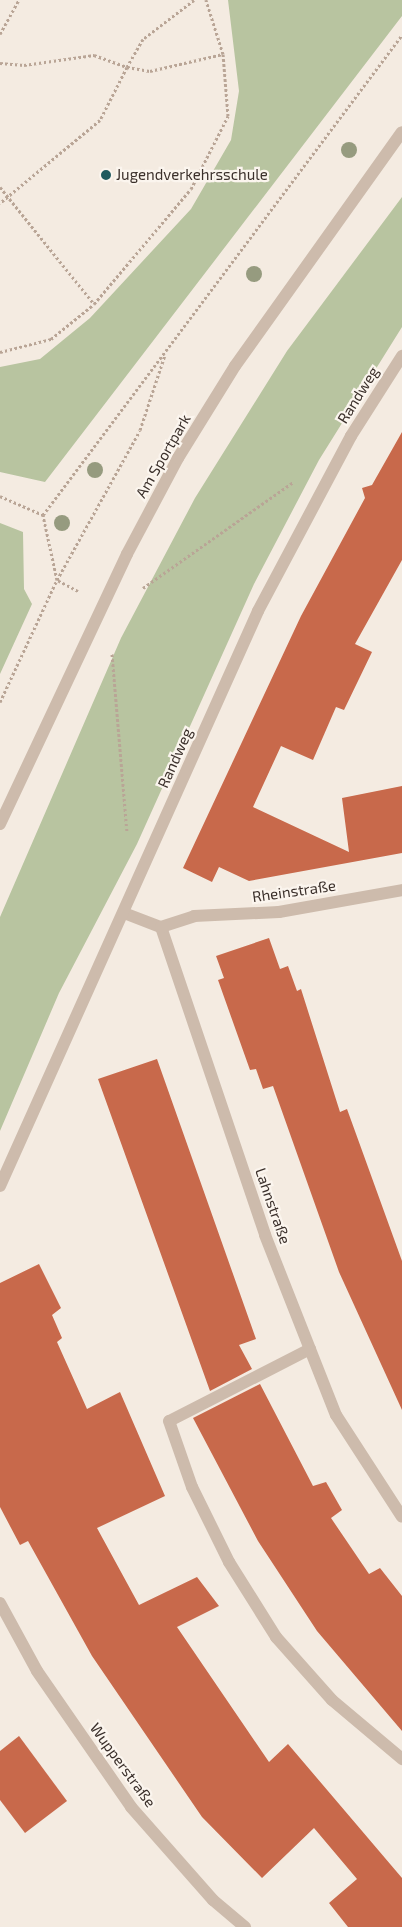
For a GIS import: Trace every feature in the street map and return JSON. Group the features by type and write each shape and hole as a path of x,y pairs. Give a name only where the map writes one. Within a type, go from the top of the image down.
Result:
{"street":[{"name":"Am Sportpark","path":"0,824 127,554 178,458 235,366 402,132"},
{"name":"Randweg","path":"0,1186 258,611 351,436 402,356"},
{"name":"Rheinstraße","path":"162,927 194,916 279,912 402,890"},
{"path":"124,913 162,927"},
{"name":"Lahnstraße","path":"162,927 265,1236 336,1415 402,1517"},
{"path":"310,1349 170,1420 192,1487 229,1562 276,1637 332,1700 402,1759"},
{"name":"Wupperstraße","path":"0,1603 37,1671 131,1807 213,1900 245,1927"}],"path":[{"path":"0,34 19,0"},
{"path":"0,203 100,120 143,39 194,0"},
{"path":"0,352 51,339 94,304 191,189 228,116 224,54 206,0"},
{"path":"57,580 43,515 402,35"},
{"path":"0,63 24,65 94,55 127,67 150,71 224,54"},
{"path":"0,187 9,194 94,304"},
{"path":"0,702 57,580 140,430 166,352"},
{"path":"155,582 296,480"},
{"path":"0,496 43,515"},
{"path":"114,662 128,844"}],"green space":[{"path":"228,0 402,0 402,16 45,482 0,472 0,367 40,359 90,318 191,209 231,140 239,91"},
{"path":"402,197 402,327 319,460 254,584 137,844 59,993 0,1131 0,917 121,638 195,498 287,351"},
{"path":"0,523 23,532 24,589 32,604 0,674"}],"building":[{"path":"402,432 402,560 355,644 372,652 344,710 336,707 313,760 281,746 253,807 349,852 342,798 402,786 402,853 249,881 219,867 212,882 183,868 301,616 365,498 362,488 372,485"},
{"path":"269,938 280,969 288,966 297,991 301,989 340,1112 347,1109 402,1261 402,1410 339,1272 273,1086 263,1089 256,1069 250,1070 218,980 224,978 216,956"},
{"path":"157,1059 256,1339 239,1345 252,1369 210,1391 98,1079"},
{"path":"39,1264 61,1308 52,1315 62,1338 57,1342 87,1409 120,1392 165,1496 97,1528 139,1605 197,1577 219,1606 177,1627 269,1762 288,1744 402,1878 402,1927 348,1927 329,1903 357,1879 314,1828 262,1878 202,1817 92,1656 28,1541 20,1545 0,1507 0,1283"},
{"path":"260,1384 313,1486 326,1482 342,1510 331,1518 369,1574 380,1568 402,1596 402,1731 317,1631 258,1541 193,1418"},
{"path":"19,1736 67,1801 25,1833 0,1800 0,1751"}],"place":[{"name":"Jugendverkehrsschule","path":"106,175"}]}
